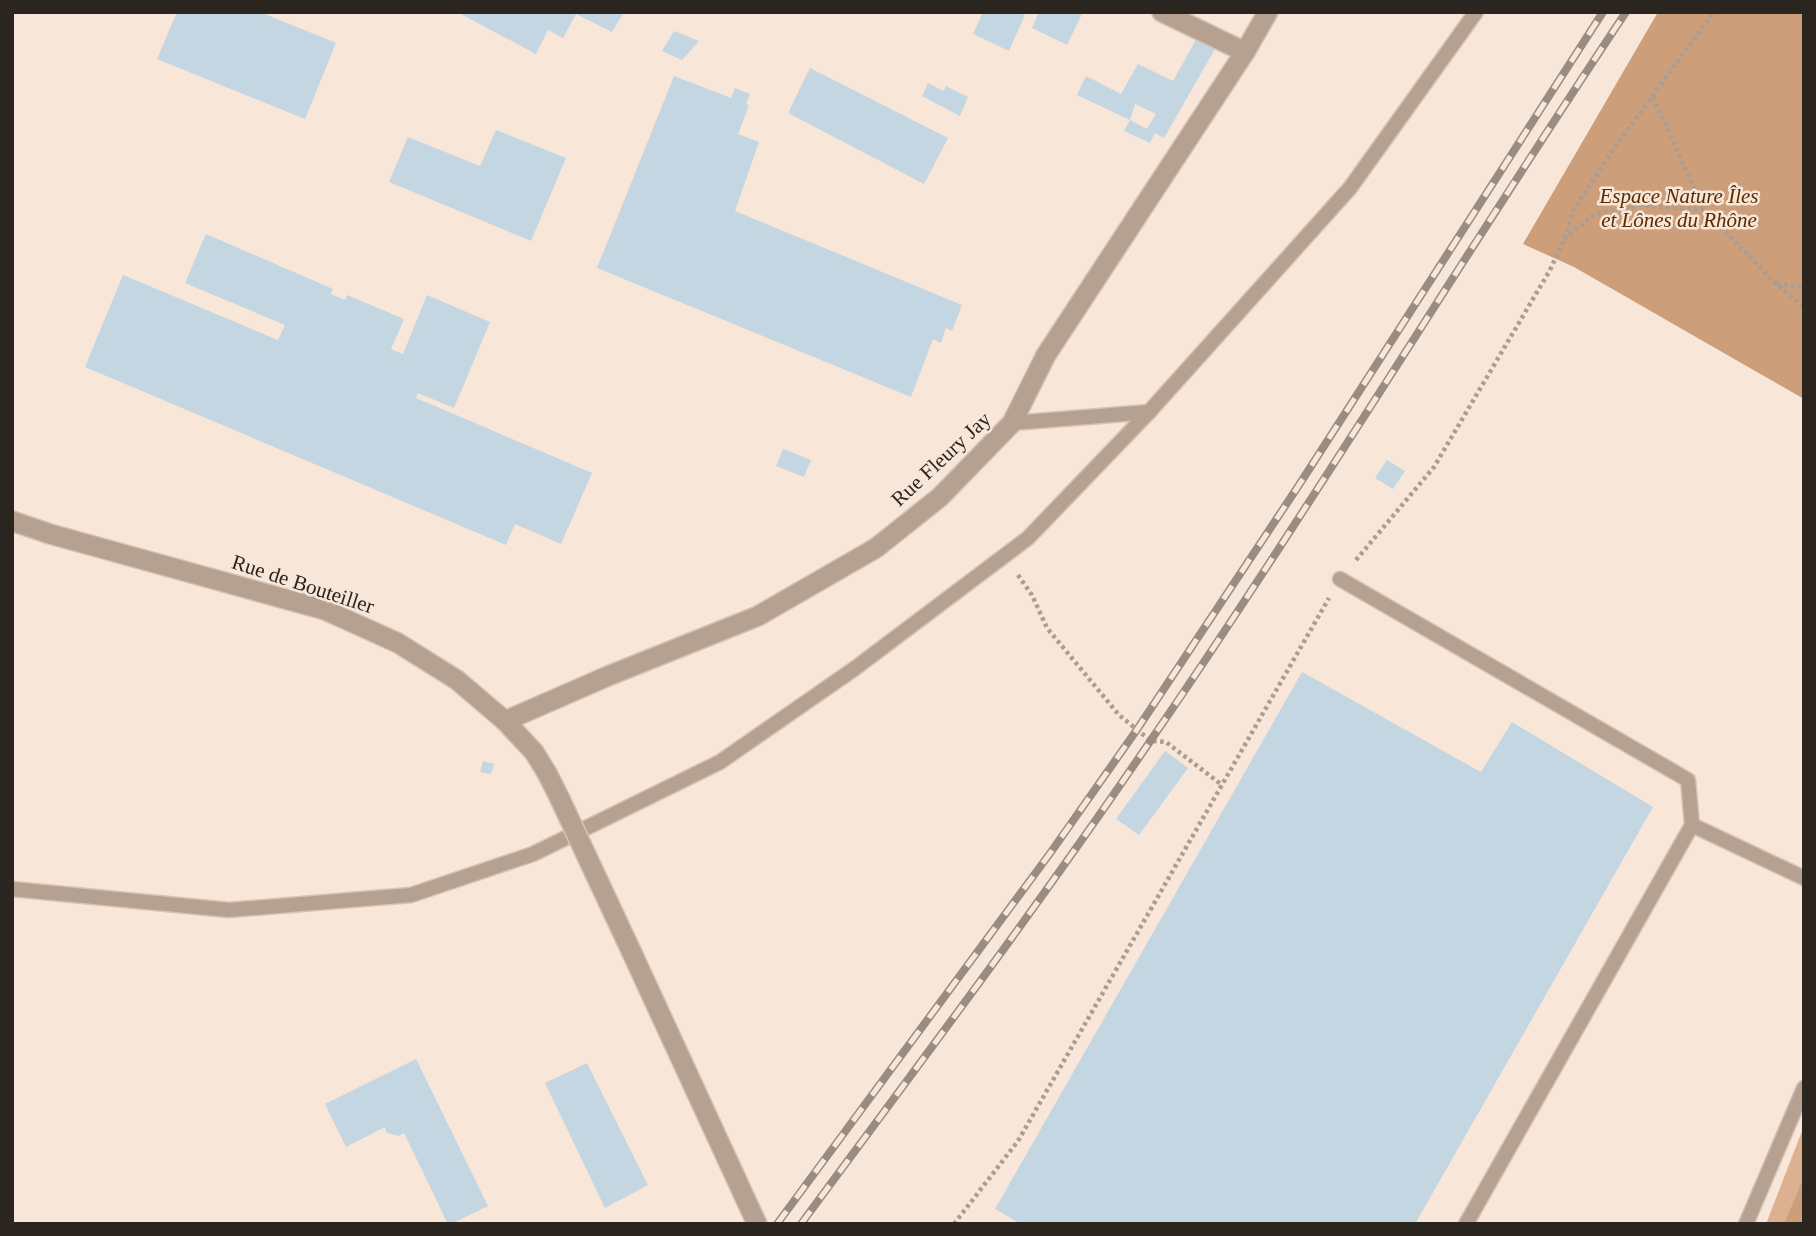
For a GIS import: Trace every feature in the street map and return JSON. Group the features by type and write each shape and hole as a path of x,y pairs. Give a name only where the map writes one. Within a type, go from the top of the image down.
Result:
{"street":[{"path":"1162,12 1245,52"},
{"name":"Rue Fleury Jay","path":"505,721 758,615 876,548 940,497 1012,423 1046,355 1245,52 1268,12"},
{"name":"Rue de Bouteiller","path":"12,521 50,534 325,610 367,627 457,680 505,721 534,752 561,799 756,1223"}],"lane":[{"path":"12,889 229,910 411,895 533,853 720,762 854,669 1028,538 1149,412 1350,188 1476,12"},
{"path":"1012,423 1149,412"},
{"path":"1339,579 1688,780 1692,825 1466,1224"},
{"path":"1692,825 1804,877"},
{"path":"1746,1224 1804,1088"}],"path":[{"path":"954,1224 1018,1141 1339,579 1434,467 1550,271 1573,211 1612,151 1714,12"},
{"path":"1653,96 1704,210 1776,284 1804,307"},
{"path":"1564,240 1595,214 1640,205 1704,210"},
{"path":"1776,284 1804,287"},
{"path":"1004,556 1032,595 1047,628 1119,715 1151,741 1166,742 1222,785"}],"shaded area":[{"path":"1804,1126 1804,1224 1766,1224"}],"green space":[{"name":"Espace Nature Îles et Lônes du Rhône","path":"1658,12 1804,12 1804,399 1574,267 1523,244"},
{"path":"1804,1177 1804,1224 1784,1224"}],"building":[{"path":"177,12 260,12 336,43 305,119 157,59"},
{"path":"457,12 624,12 612,32 576,14 563,38 548,30 536,54"},
{"path":"983,12 1019,12 1025,15 1009,51 973,34"},
{"path":"1039,12 1083,12 1067,45 1032,28"},
{"path":"674,31 699,41 682,60 662,51"},
{"path":"1197,38 1216,47 1164,138 1155,133 1150,143 1124,131 1130,120 1077,95 1086,76 1121,94 1138,64 1173,81","holes":["1135,104 1156,114 1147,129 1130,120"]},
{"path":"810,68 948,138 924,184 788,113"},
{"path":"674,76 731,98 735,88 750,94 746,104 749,105 738,134 759,142 735,211 962,305 952,331 946,328 941,343 933,339 911,397 597,268"},
{"path":"928,83 944,91 946,86 968,97 960,116 922,96"},
{"path":"496,130 566,158 531,241 389,182 408,137 480,166"},
{"path":"206,234 333,289 331,294 345,300 347,295 404,319 391,349 403,354 427,295 490,322 454,408 418,393 416,398 592,473 561,544 515,524 506,545 85,367 123,275 278,340 285,325 185,283"},
{"path":"783,449 811,460 804,477 776,466"},
{"path":"1387,460 1405,471 1393,489 1375,478"},
{"path":"1302,672 1481,772 1512,722 1653,807 1415,1224 1021,1224 995,1209"},
{"path":"1165,751 1188,768 1139,835 1116,819"},
{"path":"483,761 494,764 491,774 480,772"},
{"path":"416,1059 488,1206 451,1224 448,1224 404,1133 399,1136 387,1133 385,1127 346,1147 325,1104"},
{"path":"587,1063 648,1185 605,1208 545,1083"}],"railway":[{"path":"777,1224 1051,852 1136,731 1299,485 1603,12"},
{"path":"801,1224 1109,802 1272,559 1626,12"}]}
